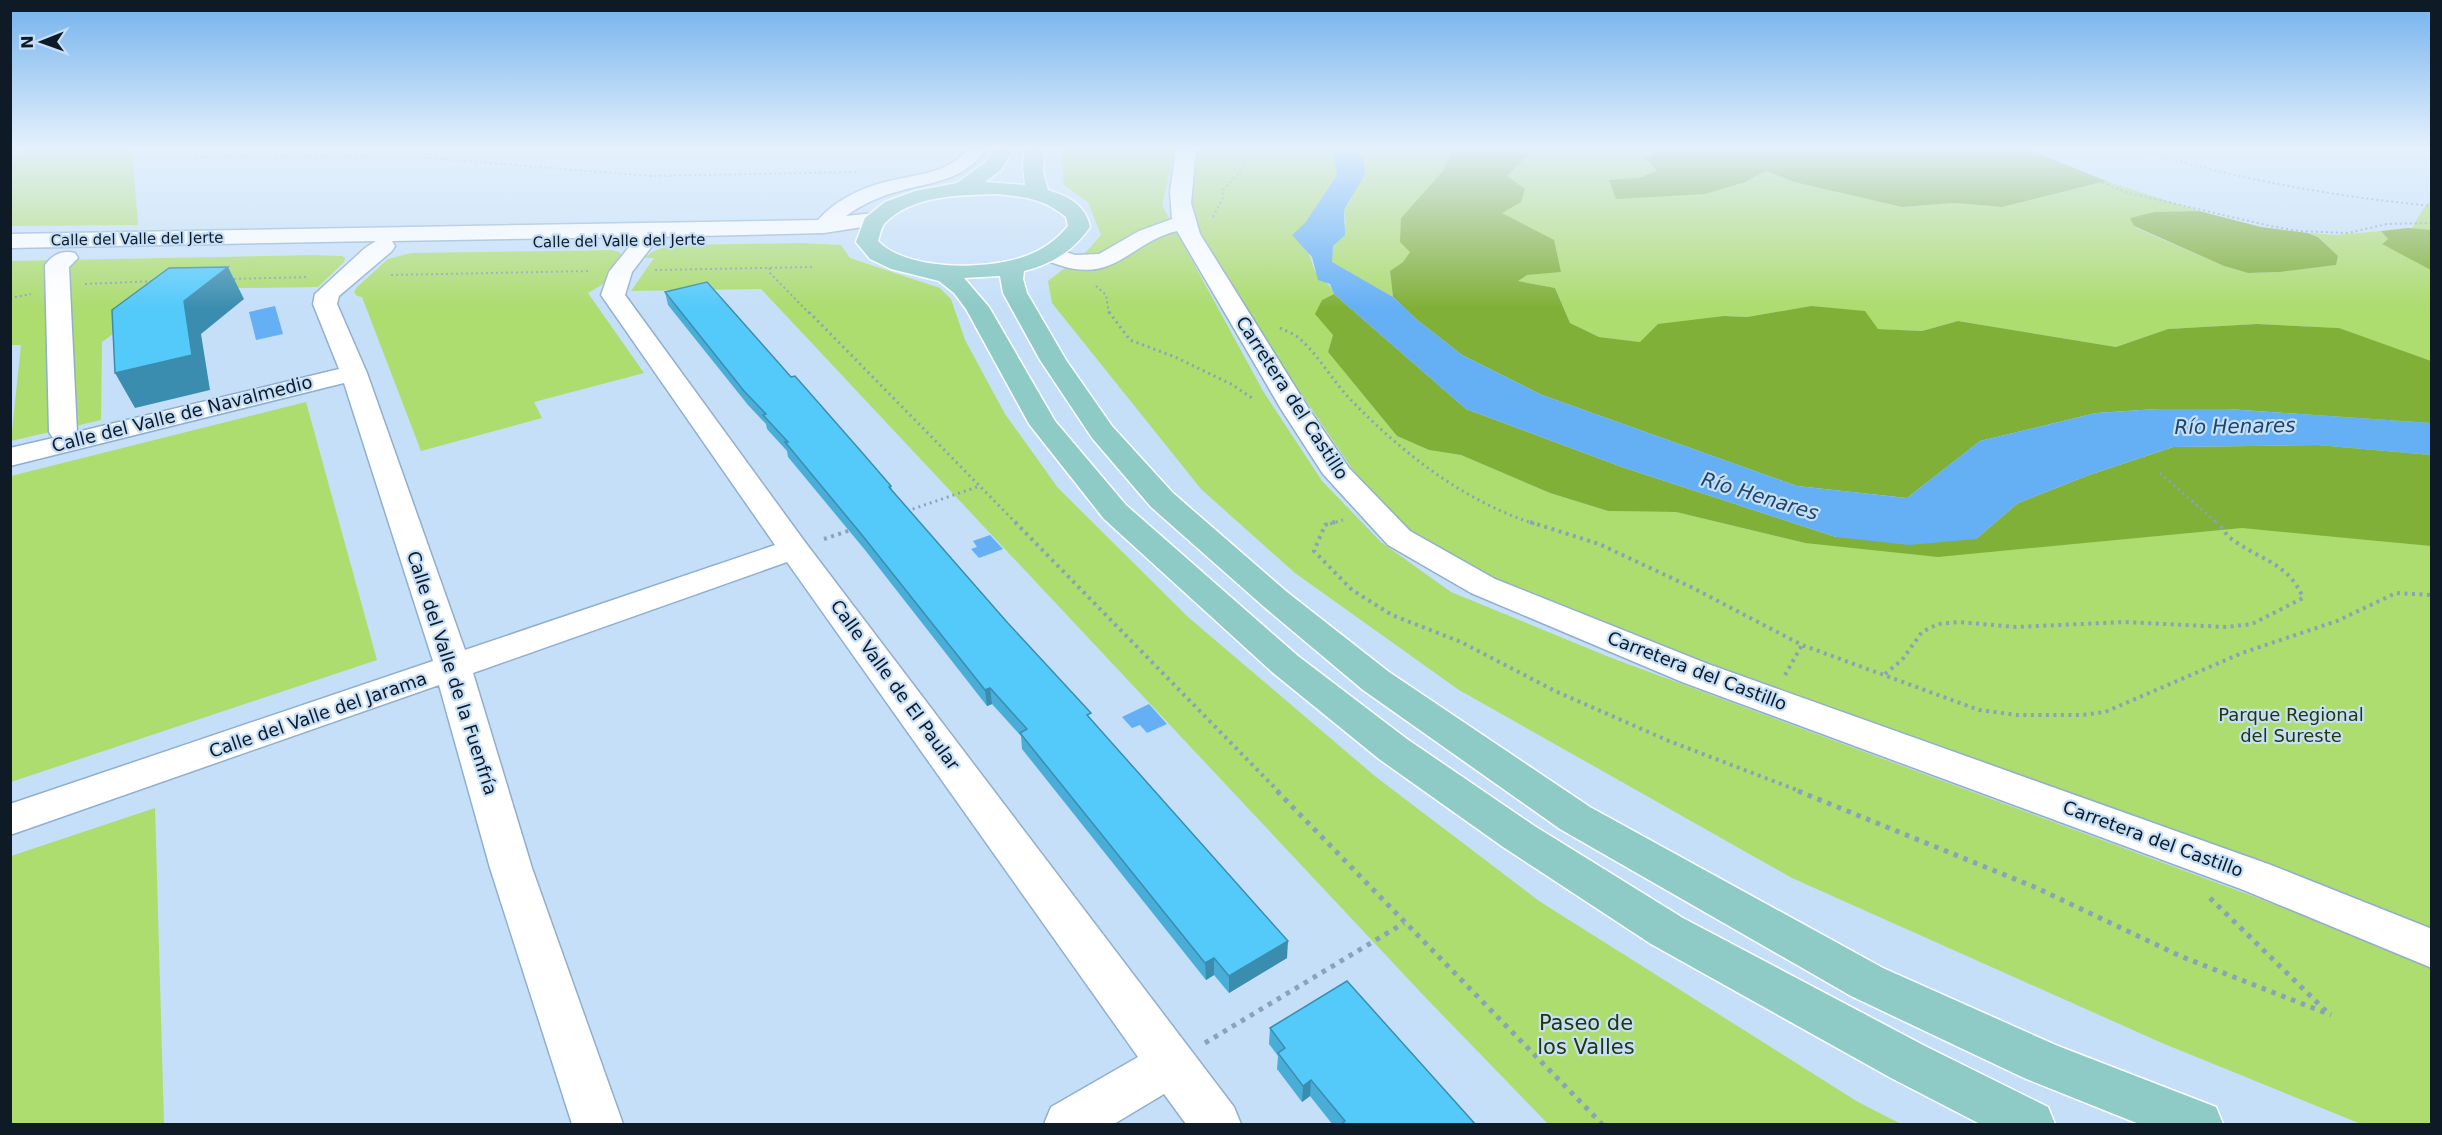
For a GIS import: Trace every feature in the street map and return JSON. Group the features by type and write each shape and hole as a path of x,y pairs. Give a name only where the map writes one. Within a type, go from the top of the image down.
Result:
{"main road":[{"path":"906,202 874,219 868,227 867,242 878,254 899,264 946,276 962,288 972,301 1043,424 1115,512 1285,664 1393,749 1518,836 1667,931 1908,1062 2030,1125"},
{"path":"928,270 956,272 1013,266 1050,254 1070,241 1079,227 1076,214 1062,202"},
{"path":"1013,266 1011,279 1015,293 1053,360 1102,432 1162,500 1275,599 1376,681 1575,818 1867,982 2041,1062 2198,1125"}],"street":[{"path":"853,202 838,211 828,232 867,242"},
{"name":"Carretera del Castillo","path":"1183,202 1198,221 1243,324 1295,410 1338,474 1399,538 1483,586 1695,673 2256,877 2432,949"},
{"name":"Calle del Valle del Jerte","path":"10,252 645,241 828,232 874,219"},
{"path":"1050,254 1081,264 1104,261 1121,253 1154,230 1198,221"},
{"name":"Calle del Valle del Jerte","path":"10,241 828,232"},
{"name":"Calle Valle de El Paular","path":"645,241 621,270 613,295 794,549 1216,1125"},
{"name":"Calle del Valle de la Fuenfría","path":"384,246 327,294 325,304 354,373 453,668 511,868 598,1125"},
{"path":"63,432 57,265 67,258"},
{"name":"Calle del Valle de Navalmedio","path":"10,457 354,373"},
{"name":"Calle del Valle del Jarama","path":"10,820 794,549"},
{"path":"1069,1125 1172,1063"}],"path":[{"path":"1198,221 1214,214 1220,202"},
{"path":"2168,202 2299,231 2348,233 2387,224 2432,223"},
{"path":"2394,202 2432,206"},
{"path":"1081,264 1082,272 1106,296 1109,315 1130,340 1174,357 1231,384 1266,407 1295,410"},
{"path":"229,279 813,267"},
{"path":"770,268 769,272 1602,1125"},
{"path":"10,297 90,283 160,281"},
{"path":"1243,324 1253,314 1299,337 1348,397 1384,433 1420,464 1477,498 1520,519 1599,544 1693,588 1802,645 1979,710 2017,716 2082,715 2105,712 2127,704 2167,683 2242,653 2337,621 2396,593 2432,595"},
{"path":"1884,674 1902,660 1922,632 1938,624 1958,622 2016,627 2125,622 2226,627 2252,624 2303,598 2298,583 2282,568 2231,539 2217,522 2160,473"},
{"path":"903,512 980,486"},
{"path":"1374,513 1325,525 1314,551 1352,590 1392,615 1461,642 1555,691 1669,741 1837,806 2037,888 2180,956 2331,1015 2204,892"},
{"path":"794,549 860,527"},
{"path":"1172,1063 1404,922"}],"green space":[{"path":"11,202 136,202 138,225 11,226"},
{"path":"1088,202 1163,202 1162,205 1263,391 1322,481 1381,542 1451,592 1609,657 2336,927 2431,968 2431,1124 2361,1124 2162,1043 1792,878 1459,690 1295,573 1201,489 1052,303 1048,281 1088,250 1101,235"},
{"name":"Parque Regional del Sureste","path":"1188,202 1319,202 1305,223 1305,248 1315,271 1334,294 1322,300 1333,335 1328,352 1397,436 1429,450 1461,455 1550,493 1608,511 1676,512 1805,543 2241,528 2352,333 2339,328 2257,324 2168,329 2116,347 1958,321 1922,331 1878,329 1811,306 1747,317 1724,316 1697,321 1640,342 1599,337 1570,323 1555,288 1517,281 1527,275 1561,271 1502,213 1503,202 1880,202 1902,207 1955,203 2002,207 2022,202 2171,202 2199,211 2155,212 2134,227 2224,266 2248,273 2280,272 2336,265 2337,256 2319,237 2310,233 2335,235 2381,231 2388,239 2382,243 2398,252 2423,209 2431,202 2431,929 2102,807 1682,658 1487,579 1405,528 1353,470 1270,348 1213,258 1195,224"},
{"path":"1350,202 1415,202 1401,218 1410,252 1403,262 1390,271 1393,297 1331,262 1333,246 1346,223 1344,210"},
{"path":"1415,202 1521,202 1502,213 1554,240 1561,272 1527,275 1518,281 1555,288 1570,323 1599,337 1640,342 1658,324 1724,316 1747,317 1811,306 1865,311 1878,329 1922,331 1958,321 2116,347 2168,329 2257,324 2339,328 2431,361 2431,423 2228,409 2157,409 2096,413 1980,441 1907,498 1797,486 1542,395 1462,355 1416,319 1393,297 1390,271 1403,262 1410,252 1400,242 1401,218"},
{"path":"1880,202 2022,202 2002,207 1955,203 1902,207"},
{"path":"2199,211 2261,227 2308,233 2318,237 2338,256 2336,265 2280,272 2248,273 2224,266 2134,226 2130,218 2155,212"},
{"path":"2408,228 2431,230 2431,270 2382,244 2388,239 2381,231"},
{"name":"Paseo de los Valles","path":"800,243 841,245 850,258 940,288 951,299 965,340 1005,414 1058,488 1188,617 1376,777 1539,901 1858,1102 1901,1124 1548,1124 1426,998 761,289 631,291 654,258 645,258 662,248 683,245"},
{"path":"612,250 619,252 622,256 602,285 588,293 644,373 534,402 542,418 421,451 362,297 357,296 354,292 357,287 388,259 411,253"},
{"path":"315,255 345,258 344,262 318,287 174,289 102,342 101,420 11,441 21,345 11,345 10,261"},
{"path":"1334,294 1466,409 1622,467 1836,537 1976,539 2018,503 2089,475 2173,447 2318,445 2431,455 2431,546 2242,528 1938,557 1805,543 1676,512 1608,511 1550,493 1461,455 1429,450 1397,436 1328,352 1333,335 1315,314 1322,300"},
{"path":"306,402 377,660 11,782 11,476"},
{"path":"155,808 164,1124 11,1124 11,856"}],"water":[{"name":"Río Henares","path":"1319,202 1349,202 1344,210 1345,235 1333,246 1332,262 1393,297 1416,319 1462,355 1542,395 1797,486 1907,498 1980,441 2096,413 2157,409 2228,409 2431,423 2431,455 2318,445 2173,447 2089,475 2018,503 1976,539 1909,545 1836,537 1622,467 1466,409 1334,294 1330,284 1318,280 1312,257 1292,235 1305,223"},
{"path":"275,306 283,334 256,340 249,312"},
{"path":"990,535 1003,549 979,558 971,549 977,547 973,541"},
{"path":"1149,704 1167,724 1147,733 1140,725 1132,728 1122,717"}],"building":[{"path":"228,267 184,301 192,355 115,373 112,310 169,268"},
{"path":"707,282 791,377 795,376 1006,621 1091,713 1087,715 1288,941 1229,976 1214,958 1205,963 1020,733 1027,729 990,688 985,690 785,442 788,442 763,415 766,414 744,391 665,292"},
{"path":"1347,981 1476,1125 1340,1125 1345,1121 1311,1080 1303,1086 1278,1053 1285,1048 1270,1028"}]}
